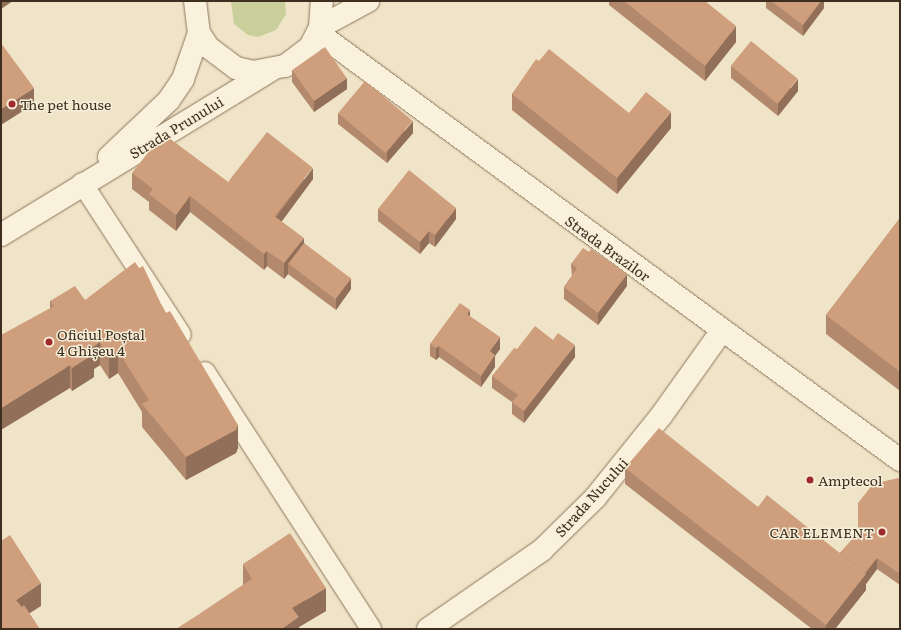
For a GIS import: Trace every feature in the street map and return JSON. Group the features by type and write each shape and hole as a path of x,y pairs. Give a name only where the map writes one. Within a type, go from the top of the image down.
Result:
{"street":[{"path":"319,30 322,1"},
{"path":"319,30 368,1"},
{"path":"193,13 208,48 226,62 253,72 270,71"},
{"name":"Strada Prunului","path":"82,183 169,100 183,79 193,13"},
{"name":"Strada Prunului","path":"1,235 82,183 270,71 298,58 319,30"},
{"name":"Strada Brazilor","path":"319,30 722,332 900,460"},
{"path":"82,183 372,629"},
{"name":"Strada Nucului","path":"428,629 542,550 590,503 661,416 722,332"}],"green space":[{"path":"231,1 285,1 286,14 276,30 258,37 248,35 234,24"}],"building":[{"path":"624,1 705,1 736,26 705,66"},
{"path":"771,1 821,1 803,25"},
{"path":"751,41 798,79 777,104 731,66"},
{"path":"1,43 34,88 1,109"},
{"path":"325,47 347,78 314,101 292,70"},
{"path":"549,49 629,113 646,92 671,112 617,178 512,94 536,59 539,61"},
{"path":"365,81 412,121 385,153 338,113"},
{"path":"267,132 313,168 274,217 228,182"},
{"path":"169,138 304,238 284,263 267,251 264,254 190,196 176,215 149,194 153,189 132,173 150,150"},
{"path":"409,170 456,208 435,235 429,231 420,242 378,209"},
{"path":"900,218 900,372 826,315"},
{"path":"304,243 351,279 335,299 288,264"},
{"path":"583,248 589,252 591,249 627,274 598,313 564,287 577,268 571,264"},
{"path":"135,262 139,268 143,266 166,313 170,311 238,425 236,430 186,457 142,404 149,400 118,351 109,357 100,342 90,349 94,354 72,368 70,365 1,408 1,335 54,306 50,301 75,286 85,300"},
{"path":"460,303 470,310 467,314 500,337 490,351 495,355 481,376 439,346 436,348 430,344"},
{"path":"535,326 553,340 558,333 575,345 524,411 512,402 518,395 492,376 514,348 517,349"},
{"path":"659,428 758,507 767,495 866,574 826,625 625,468"},
{"path":"898,478 900,480 900,574 877,558 865,573 840,553 858,533 858,503 873,484"},
{"path":"290,533 326,588 292,608 299,617 282,629 176,629 252,579 243,564"},
{"path":"10,535 41,583 16,600 22,607 24,605 40,629 1,629 1,541"}],"place":[{"name":"The pet house","path":"12,104"},
{"name":"Oficiul Poștal 4 Ghișeu 4","path":"49,342"},
{"name":"Amptecol","path":"810,480"},
{"name":"CAR ELEMENT","path":"882,532"}]}
